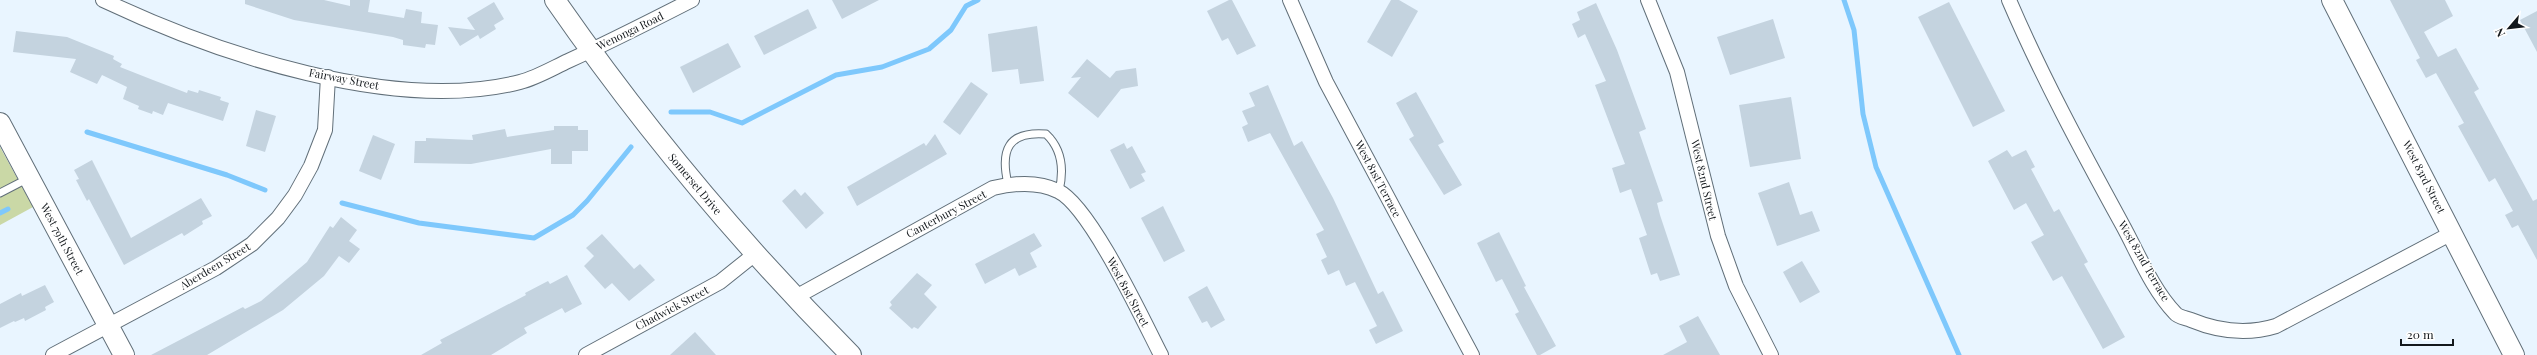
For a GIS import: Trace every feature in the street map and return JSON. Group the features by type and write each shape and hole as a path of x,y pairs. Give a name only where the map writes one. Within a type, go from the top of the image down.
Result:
{"street":[{"name":"Fairway Street","path":"104,0 210,45 264,62 328,77 423,91 451,92 484,90 522,82 590,51"},
{"name":"Somerset Drive","path":"554,0 590,51 670,155 794,298 850,355"},
{"name":"Wenonga Road","path":"590,51 692,0"},
{"name":"West 81st Terrace","path":"1290,0 1326,82 1472,355"},
{"name":"West 82nd Street","path":"1648,0 1677,72 1718,236 1736,286 1771,355"},
{"name":"West 82nd Terrace","path":"2009,0 2033,57 2068,126 2157,287 2176,314 2202,325 2230,332 2261,331 2276,326 2452,233"},
{"name":"West 83rd Street","path":"2332,0 2514,355"},
{"name":"Aberdeen Street","path":"53,355 216,268 252,244 278,218 295,195 311,166 324,130 328,77"},
{"name":"West 79th Street","path":"0,123 124,355"},
{"name":"Canterbury Street","path":"794,298 977,197 1008,184 1023,183 1059,191 1075,205 1093,230"},
{"name":"West 81st Street","path":"1093,230 1161,355"},
{"name":"Chadwick Street","path":"586,355 720,282 755,254"}],"lane":[{"path":"1008,184 1004,165 1008,148 1016,137 1031,133 1046,134 1057,144 1062,167 1059,191"},
{"path":"0,193 29,178"}],"green space":[{"path":"0,147 33,207 0,225"}],"building":[{"path":"245,0 324,0 350,6 350,0 370,0 368,12 404,18 406,9 422,12 421,23 438,25 435,45 426,44 425,48 403,45 403,40 393,37 294,20 245,4"},
{"path":"832,0 879,0 842,19"},
{"path":"1229,0 1232,0 1256,46 1237,55 1228,38 1222,41 1207,11"},
{"path":"1391,0 1399,0 1418,11 1392,57 1367,42"},
{"path":"2390,0 2445,0 2453,16 2424,32 2438,57 2456,48 2479,89 2474,92 2533,201 2537,199 2537,260 2518,225 2512,228 2505,215 2513,211 2495,178 2489,182 2458,126 2464,123 2436,73 2426,78 2416,60 2420,58"},
{"path":"494,2 504,19 494,25 496,29 480,39 478,35 460,46 448,27 475,30 467,18"},
{"path":"1949,2 2005,111 1973,127 1918,17"},
{"path":"1596,3 1617,50 1646,129 1639,132 1663,201 1657,203 1680,275 1660,281 1657,273 1651,275 1639,238 1647,235 1631,189 1620,193 1612,168 1625,164 1595,85 1606,81 1585,34 1578,38 1572,24 1580,20 1577,12"},
{"path":"808,9 817,28 764,55 754,36"},
{"path":"2537,11 2537,52 2520,20"},
{"path":"1773,19 1785,58 1730,75 1717,37"},
{"path":"1037,26 1044,81 1020,84 1018,69 992,72 988,34"},
{"path":"16,31 67,37 114,56 113,59 122,64 120,67 153,80 187,93 188,90 198,93 199,90 221,97 220,100 229,103 223,121 168,103 163,115 153,111 152,114 138,109 139,106 123,99 127,87 102,75 97,84 70,72 76,59 13,52"},
{"path":"728,43 741,67 693,93 680,67"},
{"path":"1087,59 1110,78 1116,71 1136,68 1138,86 1121,89 1098,118 1068,93 1081,77 1071,78"},
{"path":"971,82 988,94 960,135 943,122"},
{"path":"1268,85 1294,146 1302,141 1333,198 1378,294 1383,291 1403,331 1376,344 1369,330 1377,326 1355,282 1346,286 1339,270 1328,275 1321,260 1327,257 1316,234 1324,230 1270,133 1248,142 1242,127 1248,124 1242,111 1255,106 1249,93"},
{"path":"1416,92 1444,142 1438,145 1462,185 1444,195 1409,139 1414,136 1396,103"},
{"path":"1791,97 1801,159 1750,167 1739,105"},
{"path":"256,110 276,116 265,152 246,146"},
{"path":"554,126 578,126 578,130 588,130 588,151 572,151 572,164 551,164 551,149 471,164 414,163 415,141 426,141 426,138 473,140 472,135 505,129 507,137 554,130"},
{"path":"935,134 947,154 857,206 847,187 924,143 926,146"},
{"path":"373,135 395,144 381,180 359,171"},
{"path":"1124,143 1127,149 1132,146 1146,172 1141,174 1145,181 1130,189 1110,150"},
{"path":"2007,150 2012,157 2026,150 2035,167 2031,169 2054,212 2059,209 2088,262 2084,264 2125,337 2103,349 2062,276 2053,281 2031,242 2044,235 2026,203 2014,210 1988,161"},
{"path":"92,160 131,238 201,198 212,216 202,221 203,224 184,236 182,233 124,265 89,199 87,201 76,180 79,179 74,170"},
{"path":"1789,182 1800,215 1812,211 1820,231 1777,246 1758,193"},
{"path":"795,189 801,196 805,192 824,213 806,229 782,201"},
{"path":"1163,206 1185,251 1164,262 1141,218"},
{"path":"341,217 357,230 349,241 360,249 349,263 339,256 324,276 283,310 207,355 151,355 243,307 245,309 261,301 307,262 330,226 333,228"},
{"path":"1499,232 1526,286 1524,287 1556,346 1540,355 1537,355 1515,314 1519,312 1502,279 1496,282 1477,243"},
{"path":"1034,233 1042,246 1030,253 1037,267 1019,276 1015,268 985,284 975,264"},
{"path":"602,234 634,269 640,264 655,280 629,301 612,283 605,289 584,266 594,256 586,248"},
{"path":"1802,261 1820,292 1800,303 1783,272"},
{"path":"917,273 932,285 924,294 937,307 918,329 914,327 912,329 889,308 892,305 890,302"},
{"path":"567,275 582,304 565,313 562,308 524,328 527,333 491,355 421,355 442,343 440,340 526,295 525,293 548,281 550,284"},
{"path":"45,285 54,302 45,307 46,310 25,321 24,318 0,328 0,304 21,293 22,296"},
{"path":"1207,286 1225,320 1211,328 1207,321 1202,323 1188,297"},
{"path":"1698,316 1720,355 1663,355 1687,342 1679,326"},
{"path":"695,332 716,355 670,355"}],"waterway":[{"path":"671,112 710,112 742,123 836,75 882,67 929,49 951,30 966,6 978,0"},
{"path":"1844,0 1854,30 1863,114 1876,167 1959,355"},
{"path":"87,132 227,175 265,190"},
{"path":"342,203 419,223 534,238 573,215 587,201 631,147"},
{"path":"0,213 8,209"}]}
